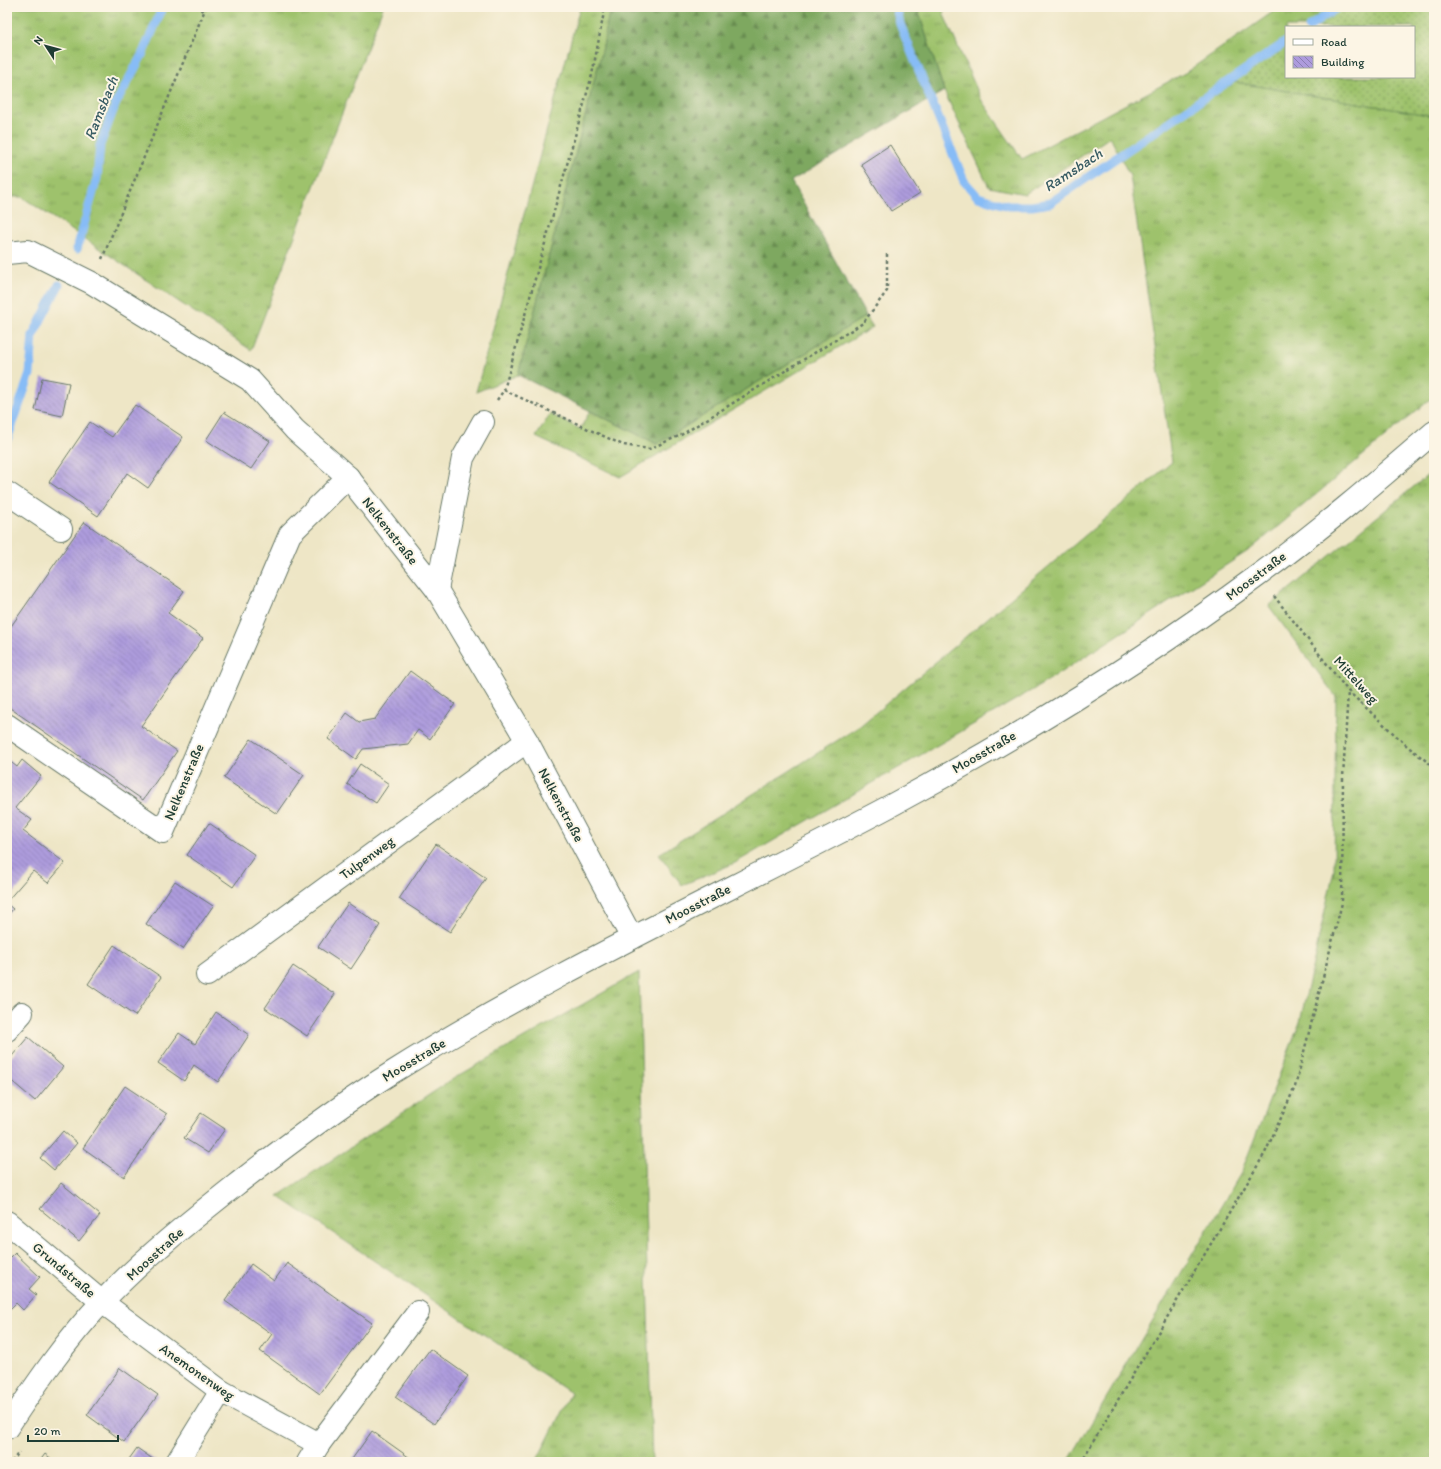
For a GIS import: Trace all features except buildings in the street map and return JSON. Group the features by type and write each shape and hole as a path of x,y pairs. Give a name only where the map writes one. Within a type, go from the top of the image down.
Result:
{"street":[{"path":"7,253 28,251 92,283 250,380 295,430 348,477"},
{"path":"436,590 463,458 483,422"},
{"name":"Moosstraße","path":"7,1428 55,1358 102,1302 144,1262 208,1206 314,1125 391,1073 482,1019 632,938 891,805 1052,712 1139,658 1258,576 1378,480 1434,432"},
{"name":"Nelkenstraße","path":"7,725 163,832 290,534 348,477 436,590 527,741 632,938"},
{"path":"7,493 61,529"},
{"name":"Tulpenweg","path":"207,975 527,741"},
{"path":"7,1030 22,1013"},
{"name":"Grundstraße","path":"7,1222 102,1302"},
{"name":"Anemonenweg","path":"102,1302 221,1391 313,1453 418,1312"},
{"path":"177,1462 221,1391"}],"path":[{"path":"195,7 204,11"},
{"path":"92,283 206,7"},
{"path":"483,422 504,390 592,75 605,7"},
{"path":"504,390 623,445 649,449 682,435 863,323 887,291 887,252"},
{"name":"Mittelweg","path":"1274,596 1348,691 1407,746 1434,767"},
{"path":"1081,1462 1265,1153 1294,1087 1342,903 1343,778 1348,691"}],"green space":[{"path":"7,7 383,7 251,350 22,197 7,197"},
{"path":"580,7 610,7 603,47 518,375 476,392"},
{"path":"610,7 917,7 944,91 791,181 866,316 657,444 518,375 603,47"},
{"path":"917,7 943,7 944,15 982,101 1022,159 1185,73 1280,7 1343,7 1315,26 1285,26 1285,47 1235,82 1434,116 1434,396 1251,549 1041,685 735,863 682,885 659,854 860,726 1172,462 1130,176 1110,137 1025,194 989,187 944,91"},
{"path":"1343,7 1434,7 1434,116 1234,82 1285,47 1285,78 1415,78 1415,26 1315,26"},
{"path":"866,316 873,327 620,477 536,437 550,414 580,429 590,411 657,444"},
{"path":"1434,470 1434,1462 1068,1462 1241,1173 1300,1022 1334,870 1336,697 1269,606"},
{"path":"639,972 652,1462 536,1462 571,1393 278,1196 453,1079"}],"waterway":[{"name":"Ramsbach","path":"77,249 97,178 100,145 116,103 142,55 163,7"},
{"name":"Ramsbach","path":"896,7 900,24 964,181 978,197 1009,206 1032,206 1050,203 1285,43"},
{"name":"Ramsbach","path":"1310,26 1338,7"},
{"name":"Ramsbach","path":"7,440 30,374 33,335 59,285"}]}
